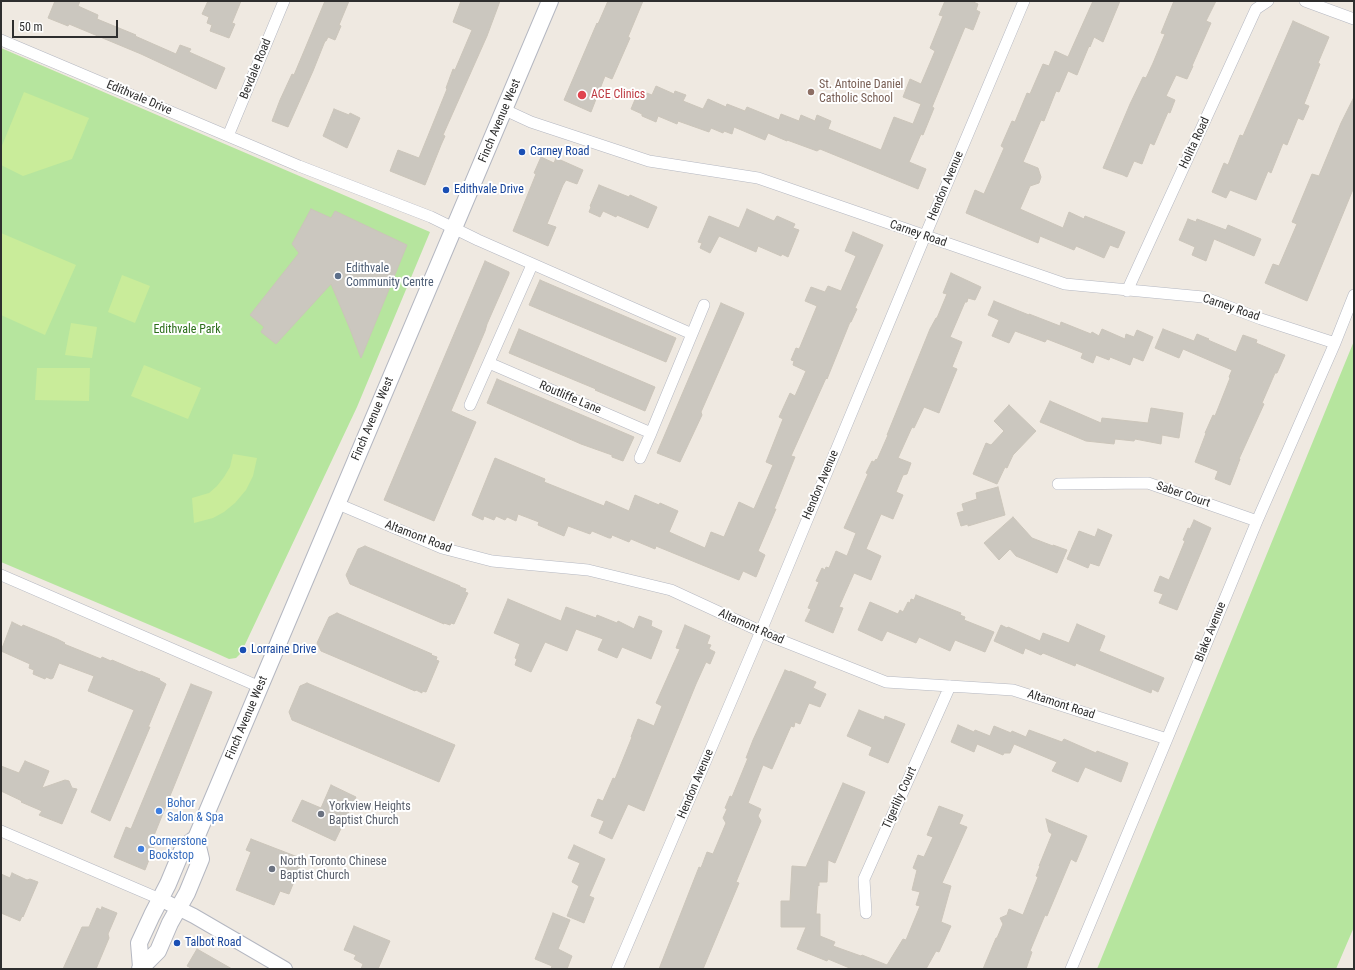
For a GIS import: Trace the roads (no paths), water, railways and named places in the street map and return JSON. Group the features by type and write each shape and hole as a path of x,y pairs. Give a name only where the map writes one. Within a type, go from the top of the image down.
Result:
{"main road":[{"name":"Finch Avenue West","path":"141,968 139,943 183,848 196,838 550,1"},
{"name":"Finch Avenue West","path":"141,968 158,950 170,923 187,893 201,859 196,838"}],"street":[{"name":"Bevdale Road","path":"228,136 284,1"},
{"name":"Hendon Avenue","path":"618,969 1024,1"},
{"name":"Holita Road","path":"1127,291 1256,9 1268,1"},
{"path":"1305,1 1354,19"},
{"name":"Edithvale Drive","path":"1,40 300,166 431,217 454,229"},
{"name":"Carney Road","path":"505,110 537,124 649,160 758,178 1065,284 1203,297 1261,319 1335,343"},
{"path":"454,229 532,265 692,334"},
{"path":"470,404 532,265"},
{"name":"Blake Avenue","path":"1070,969 1257,521 1335,343 1354,295"},
{"path":"640,458 704,305"},
{"name":"Routliffe Lane","path":"489,363 651,433"},
{"name":"Saber Court","path":"1058,484 1148,483 1257,521"},
{"name":"Altamont Road","path":"338,504 442,548 492,561 588,570 671,590 761,631 886,682 1013,690 1167,739"},
{"path":"1,575 260,687"},
{"name":"Tigerlily Court","path":"866,913 864,879 950,686"},
{"path":"1,831 160,899 194,916 285,969"}],"place":[{"name":"St. Antoine Daniel Catholic School","path":"811,92"},
{"name":"ACE Clinics","path":"582,95"},
{"name":"Carney Road","path":"522,152"},
{"name":"Edithvale Drive","path":"446,190"},
{"name":"Edithvale Community Centre","path":"338,276"},
{"name":"Lorraine Drive","path":"243,650"},
{"name":"Bohor Salon & Spa","path":"159,811"},
{"name":"Yorkview Heights Baptist Church","path":"321,814"},
{"name":"Cornerstone Bookstop","path":"141,849"},
{"name":"North Toronto Chinese Baptist Church","path":"272,869"},
{"name":"Talbot Road","path":"177,943"}],"park label":[{"name":"Edithvale Park","path":"187,330"}]}
